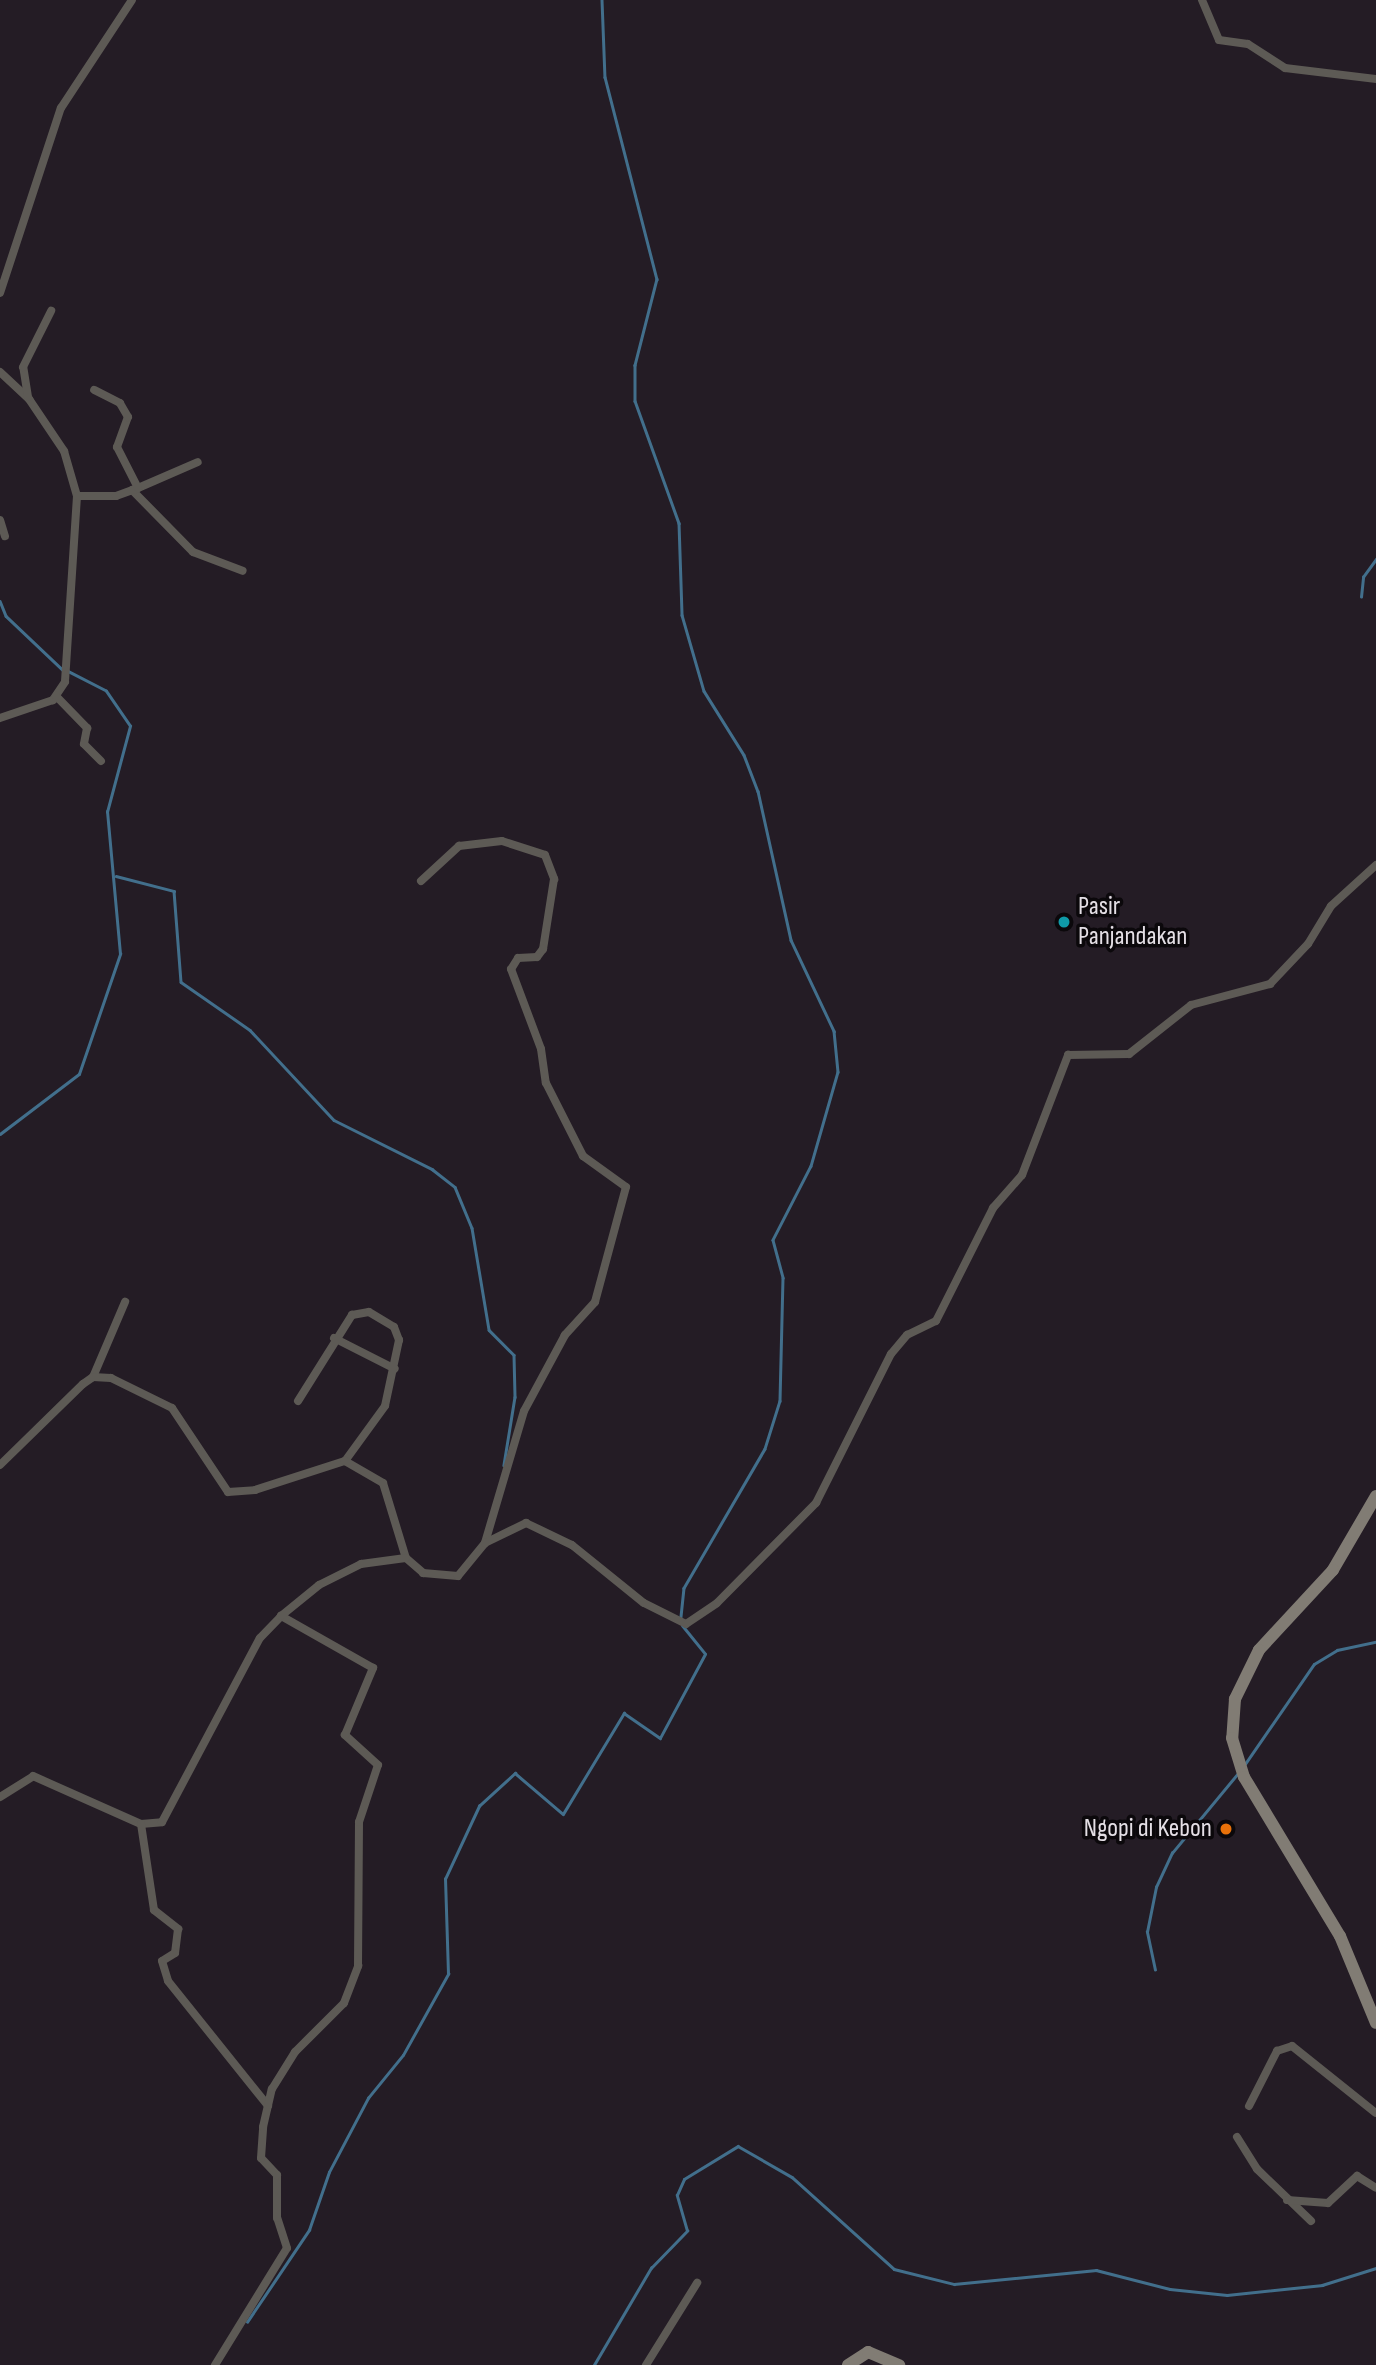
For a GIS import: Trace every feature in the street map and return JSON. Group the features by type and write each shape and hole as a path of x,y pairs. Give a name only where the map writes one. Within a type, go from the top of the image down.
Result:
{"street":[{"path":"0,293 72,85 132,0"},
{"path":"1202,0 1219,40 1248,44 1285,68 1376,79"},
{"path":"0,278 9,273"},
{"path":"29,399 23,367 51,311"},
{"path":"0,372 29,399 64,451 77,496 74,563 69,585 70,664 65,682 56,696 0,718"},
{"path":"94,390 120,403 128,417 117,447 135,489 192,552 243,571"},
{"path":"77,496 135,489 198,462"},
{"path":"0,520 5,536"},
{"path":"56,696 87,728 84,744 101,761"},
{"path":"421,881 459,846 502,841 545,855 554,879 543,949 537,957 517,958 511,969 541,1049 547,1083 583,1156 626,1187 595,1302 565,1335 524,1411 485,1543"},
{"path":"345,1461 377,1479 392,1496 406,1558 423,1573 449,1578 485,1543 517,1523 539,1526 673,1619 686,1624 717,1603 807,1514 891,1354 907,1335 936,1321 993,1208 1027,1167 1068,1055 1129,1054 1191,1004 1270,984 1308,944 1331,906 1376,865"},
{"path":"0,1465 93,1377 125,1302"},
{"path":"93,1377 128,1385 172,1408 228,1492 255,1490 345,1461 365,1427 383,1410 395,1369 397,1334 369,1312 352,1315 334,1338 298,1401"},
{"path":"334,1338 395,1369"},
{"path":"1376,1496 1333,1570 1259,1650 1235,1699 1232,1738 1244,1777 1340,1936 1376,2023"},
{"path":"0,1797 33,1776 141,1824 162,1822 260,1638 281,1616 319,1585 361,1564 406,1558"},
{"path":"215,2365 287,2248 277,2218 277,2175 261,2158 268,2106 295,2052 344,2003 358,1966 359,1822 378,1765 345,1735 373,1668 281,1616"},
{"path":"141,1824 155,1910 178,1929 175,1953 162,1961 167,1981 268,2106"},
{"path":"1249,2106 1277,2051 1292,2046 1376,2113"},
{"path":"1237,2137 1286,2200 1311,2221"},
{"path":"1286,2200 1328,2203 1357,2176 1376,2188"},
{"path":"646,2365 697,2283"},
{"path":"848,2365 868,2352 899,2365"}],"waterway":[{"path":"602,0 605,77 657,279 635,365 635,401 679,523 682,615 704,691 744,755 758,791 791,940 834,1031 838,1072 811,1166 773,1240 783,1278 780,1401 765,1449 684,1588 681,1619"},
{"path":"1361,597 1363,577 1376,559"},
{"path":"0,601 6,616 63,670"},
{"path":"0,1134 79,1074 120,954 107,812 130,726 106,691 69,672"},
{"path":"116,876 174,891 181,982 250,1030 334,1120 432,1169 455,1187 472,1228 489,1330 514,1355 515,1397 504,1465"},
{"path":"247,2322 309,2230 329,2172 368,2098 403,2055 448,1974 445,1879 479,1806 515,1773 563,1814 624,1713 660,1738 705,1654 682,1626"},
{"path":"1245,1764 1314,1664 1337,1650 1376,1642"},
{"path":"1155,1970 1147,1932 1156,1887 1172,1853 1239,1772"},
{"path":"594,2365 651,2268 687,2231 677,2195 684,2179 738,2146 792,2177 894,2269 954,2284 1096,2270 1170,2289 1227,2295 1322,2285 1376,2268"}],"place":[{"name":"Pasir Panjandakan","path":"1064,922"},
{"name":"Ngopi di Kebon","path":"1226,1829"}]}
